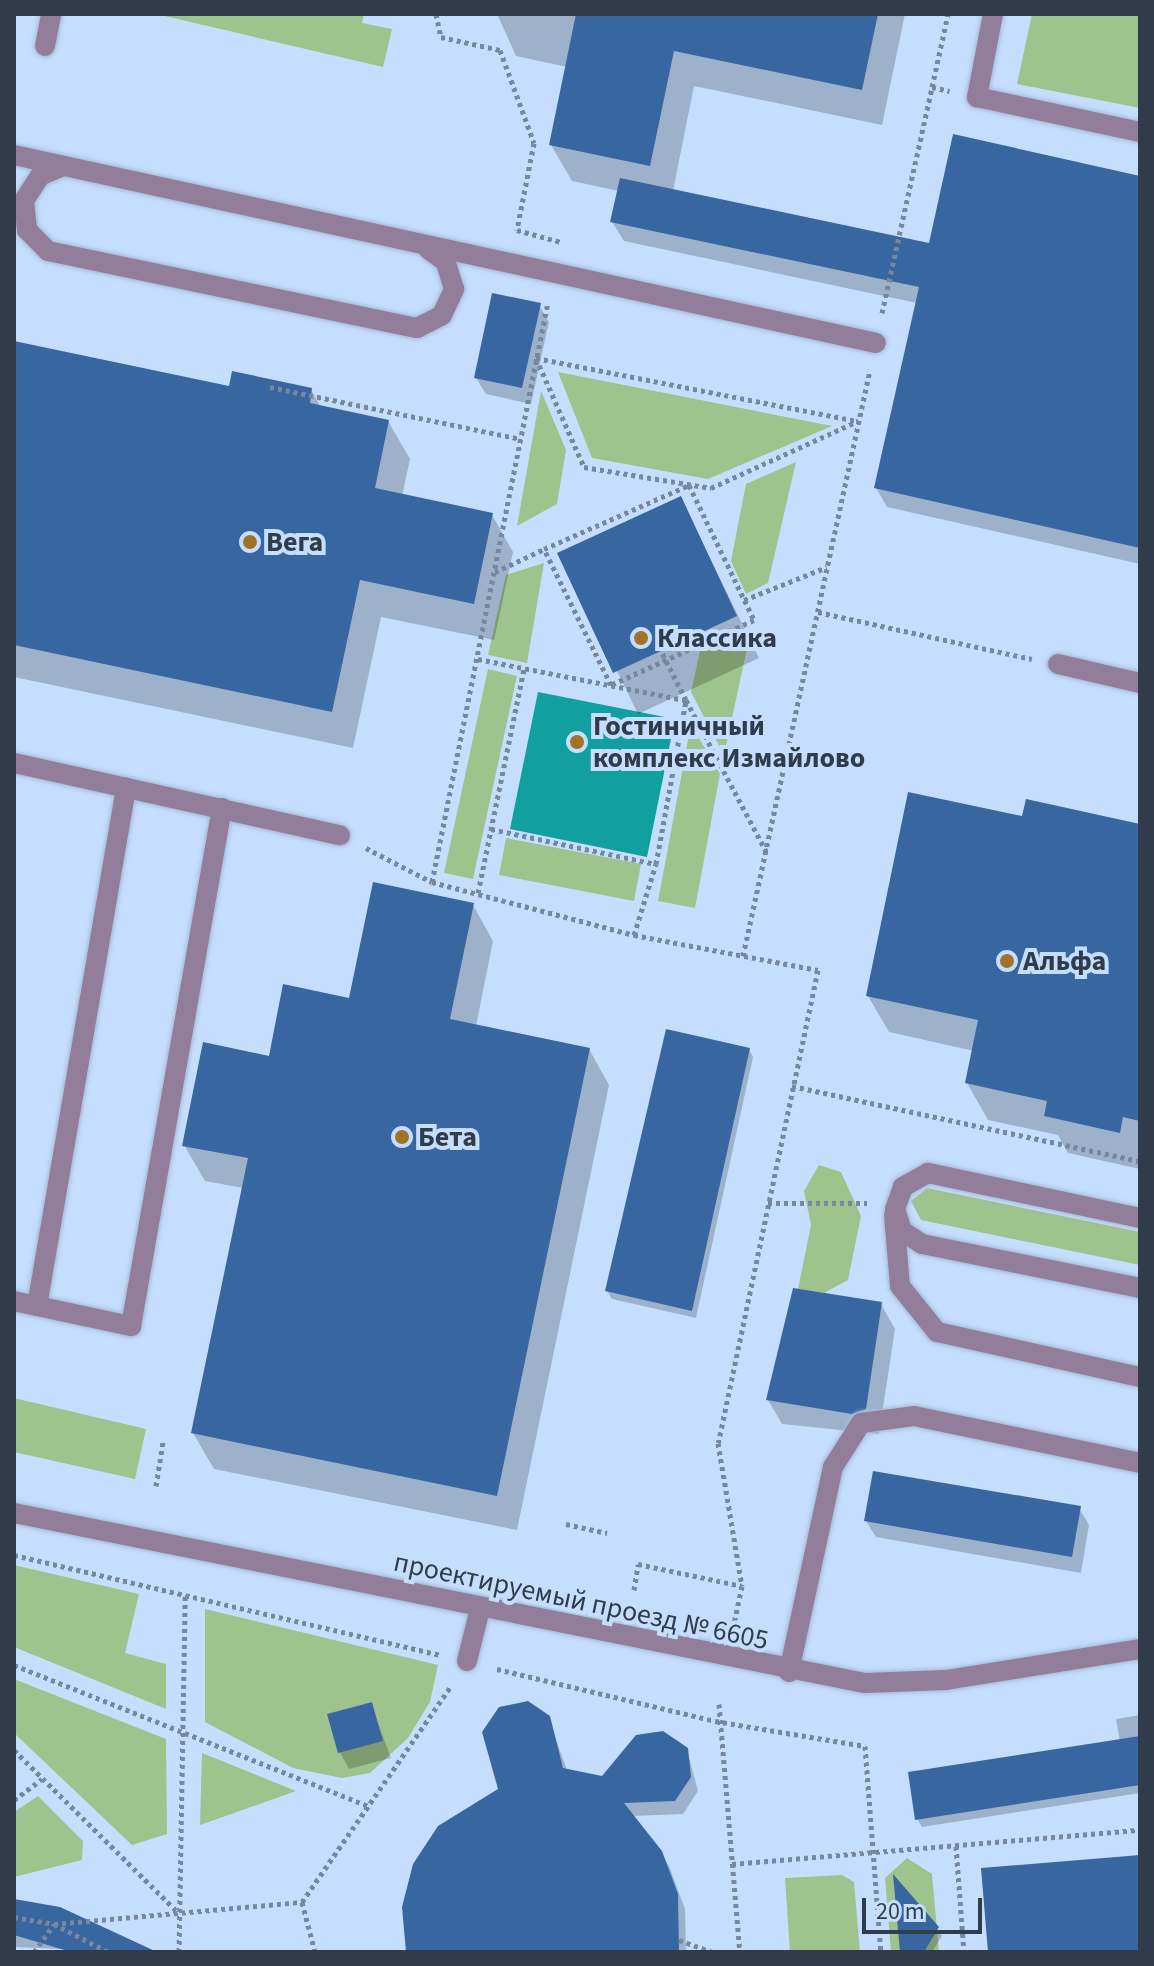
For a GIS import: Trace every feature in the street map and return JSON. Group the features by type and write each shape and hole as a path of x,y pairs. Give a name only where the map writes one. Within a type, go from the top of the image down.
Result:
{"street":[{"path":"45,46 51,14"},
{"path":"993,14 977,97 1140,132"},
{"path":"14,155 423,247 876,343"},
{"path":"63,166 40,176 24,201 27,230 48,251 417,328 442,315 454,289 446,262 423,247"},
{"path":"1058,664 1140,683"},
{"path":"14,763 340,835"},
{"path":"37,1306 126,788"},
{"path":"14,1301 131,1326 222,808"},
{"path":"1140,1218 928,1173 907,1183 896,1203 900,1286 937,1332 1140,1377"},
{"path":"896,1203 902,1231 922,1244 1140,1288"},
{"path":"789,1672 833,1467 861,1423 914,1416 1140,1463"},
{"name":"проектируемый проезд № 6605","path":"14,1513 789,1672 902,1683 1140,1649"},
{"path":"467,1661 480,1609"}],"path":[{"path":"432,882 562,240 517,230 534,143 500,50 441,37 436,14"},
{"path":"743,956 948,14"},
{"path":"932,87 977,97"},
{"path":"536,358 859,421"},
{"path":"536,358 584,467 711,488 859,421"},
{"path":"270,387 521,439"},
{"path":"495,572 689,485"},
{"path":"611,685 754,620 689,485"},
{"path":"544,549 611,685"},
{"path":"744,600 827,567"},
{"path":"818,612 1008,654"},
{"path":"661,651 766,851"},
{"path":"478,659 686,700"},
{"path":"478,893 524,668"},
{"path":"634,935 656,864 686,700"},
{"path":"491,829 656,864"},
{"path":"340,835 432,882 634,935 818,970 718,1443 742,1586 734,1625"},
{"path":"792,1086 1140,1161"},
{"path":"768,1203 896,1203"},
{"path":"156,1486 163,1442"},
{"path":"566,1524 607,1533"},
{"path":"14,1555 715,1721 865,1746 881,1952"},
{"path":"634,1590 638,1564 742,1586"},
{"path":"179,1952 185,1595"},
{"path":"14,1917 54,1924 302,1902 371,1807 467,1661"},
{"path":"14,1665 371,1807"},
{"path":"719,1704 715,1721 740,1952"},
{"path":"14,1750 180,1913"},
{"path":"14,1800 42,1778"},
{"path":"732,1864 1140,1830"},
{"path":"956,1846 964,1952"},
{"path":"302,1902 315,1952"},
{"path":"34,1952 54,1924"},
{"path":"54,1924 108,1952"},
{"path":"679,1940 712,1952"}],"shaded area":[{"path":"156,14 364,14 362,23 392,29 383,67"},
{"path":"1032,14 1140,14 1140,108 1017,84"},
{"path":"558,372 832,426 708,479 592,458"},
{"path":"541,391 566,450 557,504 517,526"},
{"path":"796,462 768,583 746,594 731,561 746,484"},
{"path":"544,563 527,663 488,655 506,575"},
{"path":"751,630 724,755 691,692 700,651"},
{"path":"488,669 517,676 473,879 444,873"},
{"path":"538,692 675,719 647,857 510,829"},
{"path":"691,724 720,774 695,908 658,901"},
{"path":"506,838 641,864 634,901 499,875"},
{"path":"819,1165 841,1172 861,1216 848,1280 824,1293 798,1289 811,1225 804,1191"},
{"path":"927,1188 1140,1232 1140,1265 921,1220 911,1201"},
{"path":"14,1398 146,1429 135,1479 14,1452"},
{"path":"14,1565 139,1594 125,1653 166,1664 166,1709 14,1647"},
{"path":"205,1609 438,1665 430,1702 408,1738 370,1773 342,1778 293,1768 205,1722","holes":["372,1702 383,1741 327,1714"]},
{"path":"14,1679 166,1739 167,1834 132,1845 14,1733"},
{"path":"202,1753 296,1791 200,1825"},
{"path":"38,1796 83,1841 82,1860 14,1877 14,1812"},
{"path":"907,1858 932,1874 939,1952 923,1952 926,1912 911,1903 904,1952 891,1952 885,1878"},
{"path":"842,1875 854,1882 860,1952 790,1952 785,1878"}],"building":[{"path":"576,14 878,14 862,90 674,51 650,166 549,145"},
{"path":"953,134 1140,176 1140,548 874,488 919,287 610,222 620,178 929,243"},
{"path":"492,293 541,303 522,388 474,378"},
{"path":"14,341 229,386 232,371 312,388 310,403 389,420 375,488 493,513 474,604 360,580 332,712 14,645"},
{"path":"681,496 737,616 613,673 557,553"},
{"path":"908,792 1022,816 1026,799 1140,824 1140,1121 1123,1117 1120,1133 1044,1116 1047,1101 965,1083 978,1020 866,996"},
{"path":"373,882 474,903 450,1019 590,1048 497,1496 191,1433 248,1158 182,1146 203,1042 269,1056 283,984 349,998"},
{"path":"666,1029 750,1048 692,1311 605,1291"},
{"path":"793,1288 882,1302 866,1409 852,1414 766,1400"},
{"path":"873,1471 1081,1506 1072,1557 864,1521"},
{"path":"528,1701 550,1716 563,1768 602,1776 636,1735 663,1731 688,1748 691,1777 675,1801 624,1803 662,1851 678,1894 679,1952 406,1952 402,1907 413,1864 438,1826 498,1789 482,1732 499,1707"},
{"path":"372,1702 383,1741 338,1753 327,1714"},
{"path":"1140,1736 1140,1785 915,1820 908,1772"},
{"path":"1140,1855 1140,1952 988,1952 981,1868"},
{"path":"893,1874 939,1927 924,1952 900,1952"},
{"path":"14,1899 60,1907 157,1952 71,1952 14,1935"}],"place":[{"name":"Вега","path":"250,542"},
{"name":"Классика","path":"641,638"},
{"name":"Гостиничный комплекс Измайлово","path":"577,742"},
{"name":"Альфа","path":"1007,961"},
{"name":"Бета","path":"402,1137"}]}
